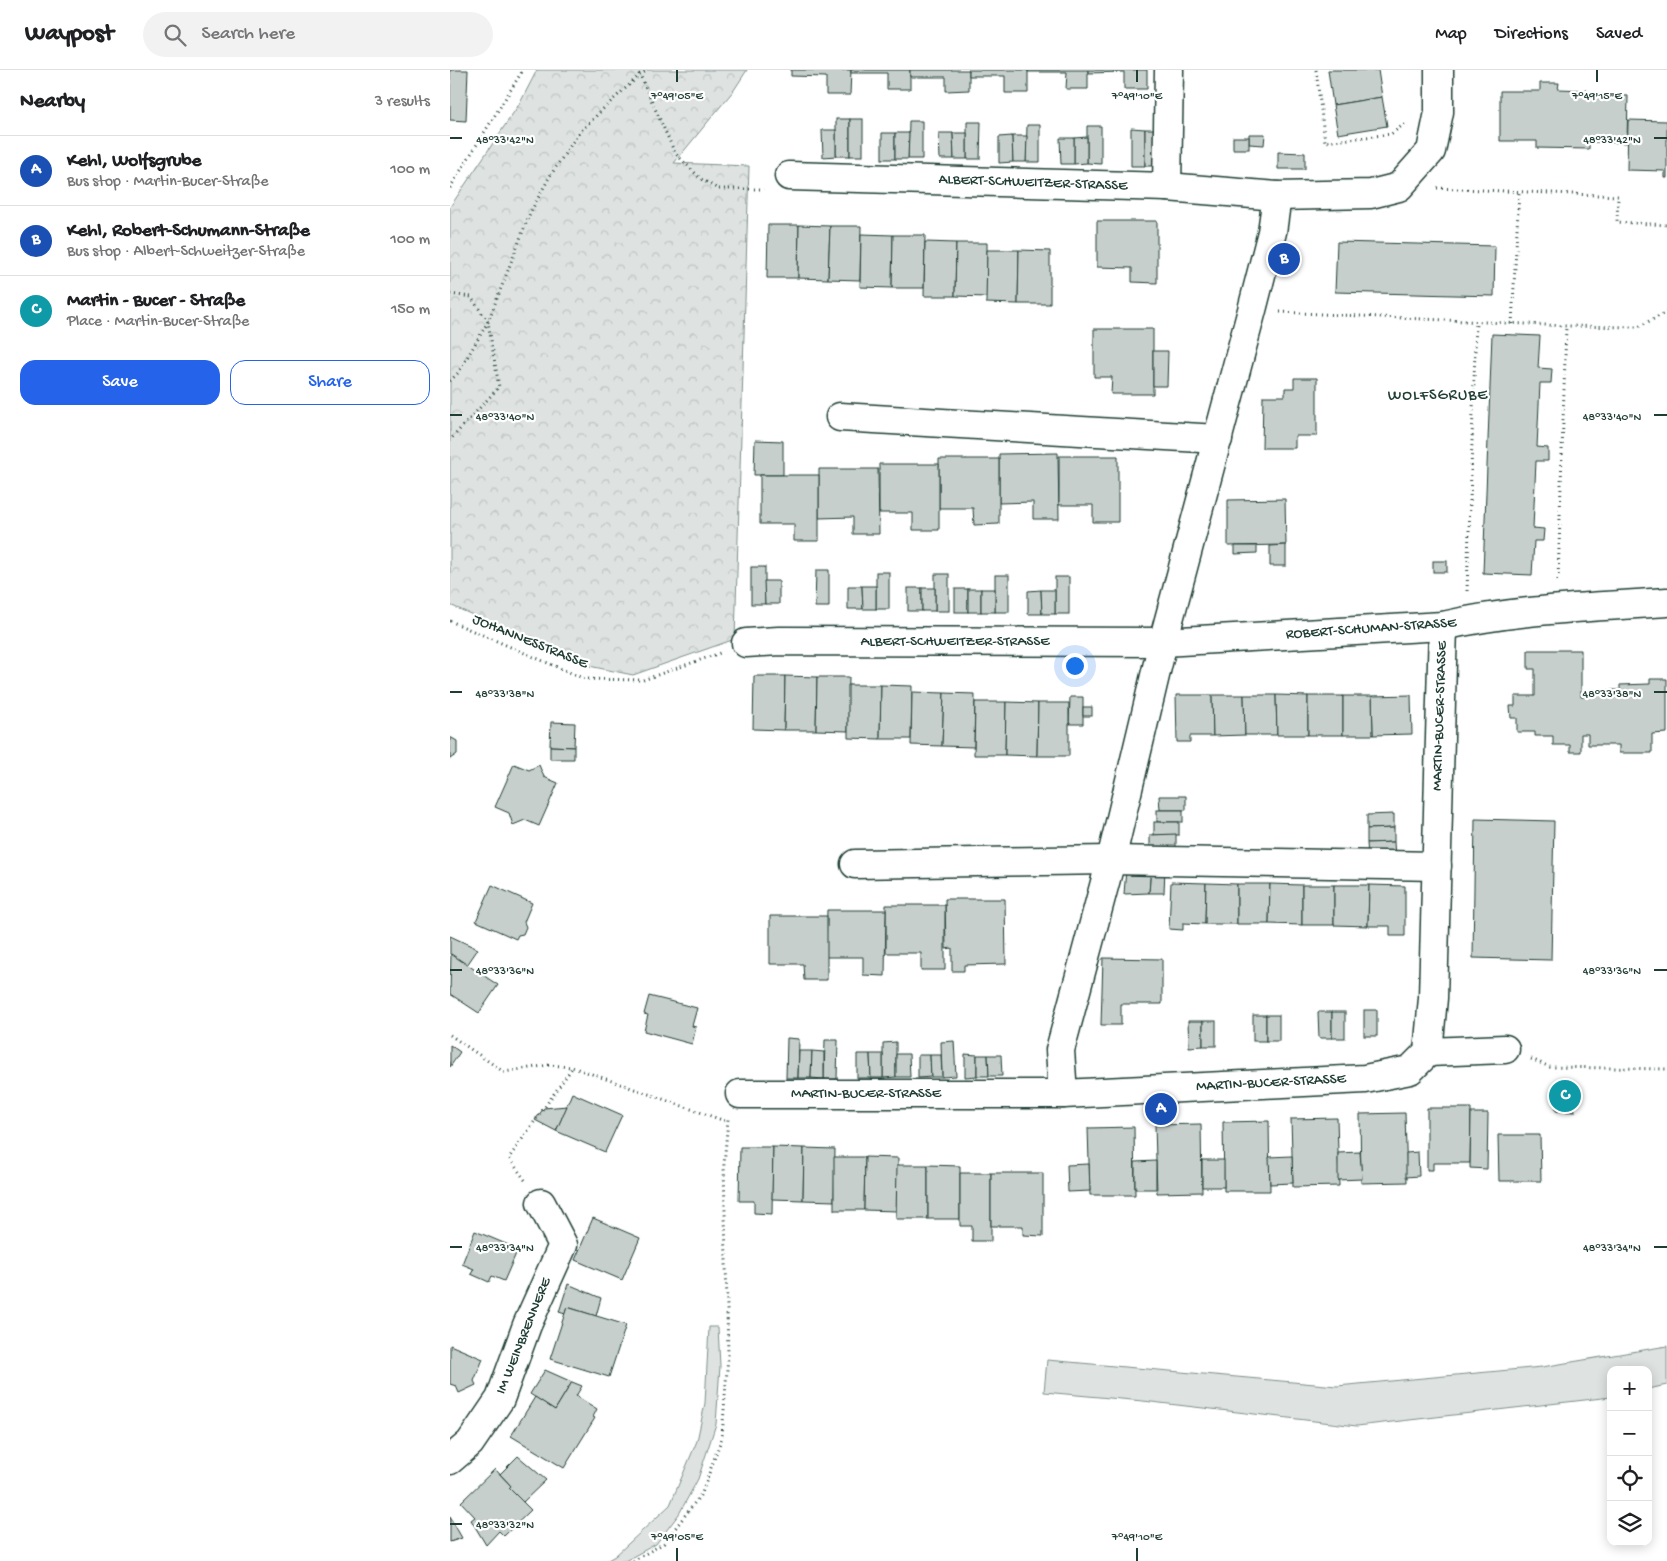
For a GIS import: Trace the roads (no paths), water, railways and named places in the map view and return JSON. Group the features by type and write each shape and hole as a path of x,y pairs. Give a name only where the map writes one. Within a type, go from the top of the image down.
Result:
{"street":[{"path":"1167,186 1169,70"},
{"name":"ALBERT-SCHWEITZER-STRASSE","path":"789,176 1167,186 1277,196 1371,194 1399,186 1431,151 1439,112 1439,70"},
{"path":"1063,1094 1060,1050 1111,860 1163,642 1272,232 1277,196"},
{"path":"840,417 1218,439"},
{"name":"ROBERT-SCHUMAN-STRASSE","path":"1163,642 1455,624 1556,610 1667,602"},
{"name":"MARTIN-BUCER-STRASSE","path":"740,1094 1063,1094 1365,1079 1410,1070 1428,1052 1433,998 1437,866 1455,624"},
{"name":"ALBERT-SCHWEITZER-STRASSE","path":"746,643 779,641 1163,642"},
{"path":"855,864 1111,860 1437,866"},
{"path":"1428,1052 1504,1049"},
{"name":"IM WEINBRENNERE","path":"450,1460 470,1443 500,1399 527,1325 563,1245 540,1203"}],"place":[{"name":"Kehl, Robert-Schumann-Straße","path":"1284,259"},
{"name":"Martin - Bucer - Straße","path":"1565,1096"},
{"name":"Kehl, Wolfsgrube","path":"1161,1109"}],"district":[{"name":"WOLFSGRUBE","path":"1438,396"}]}
